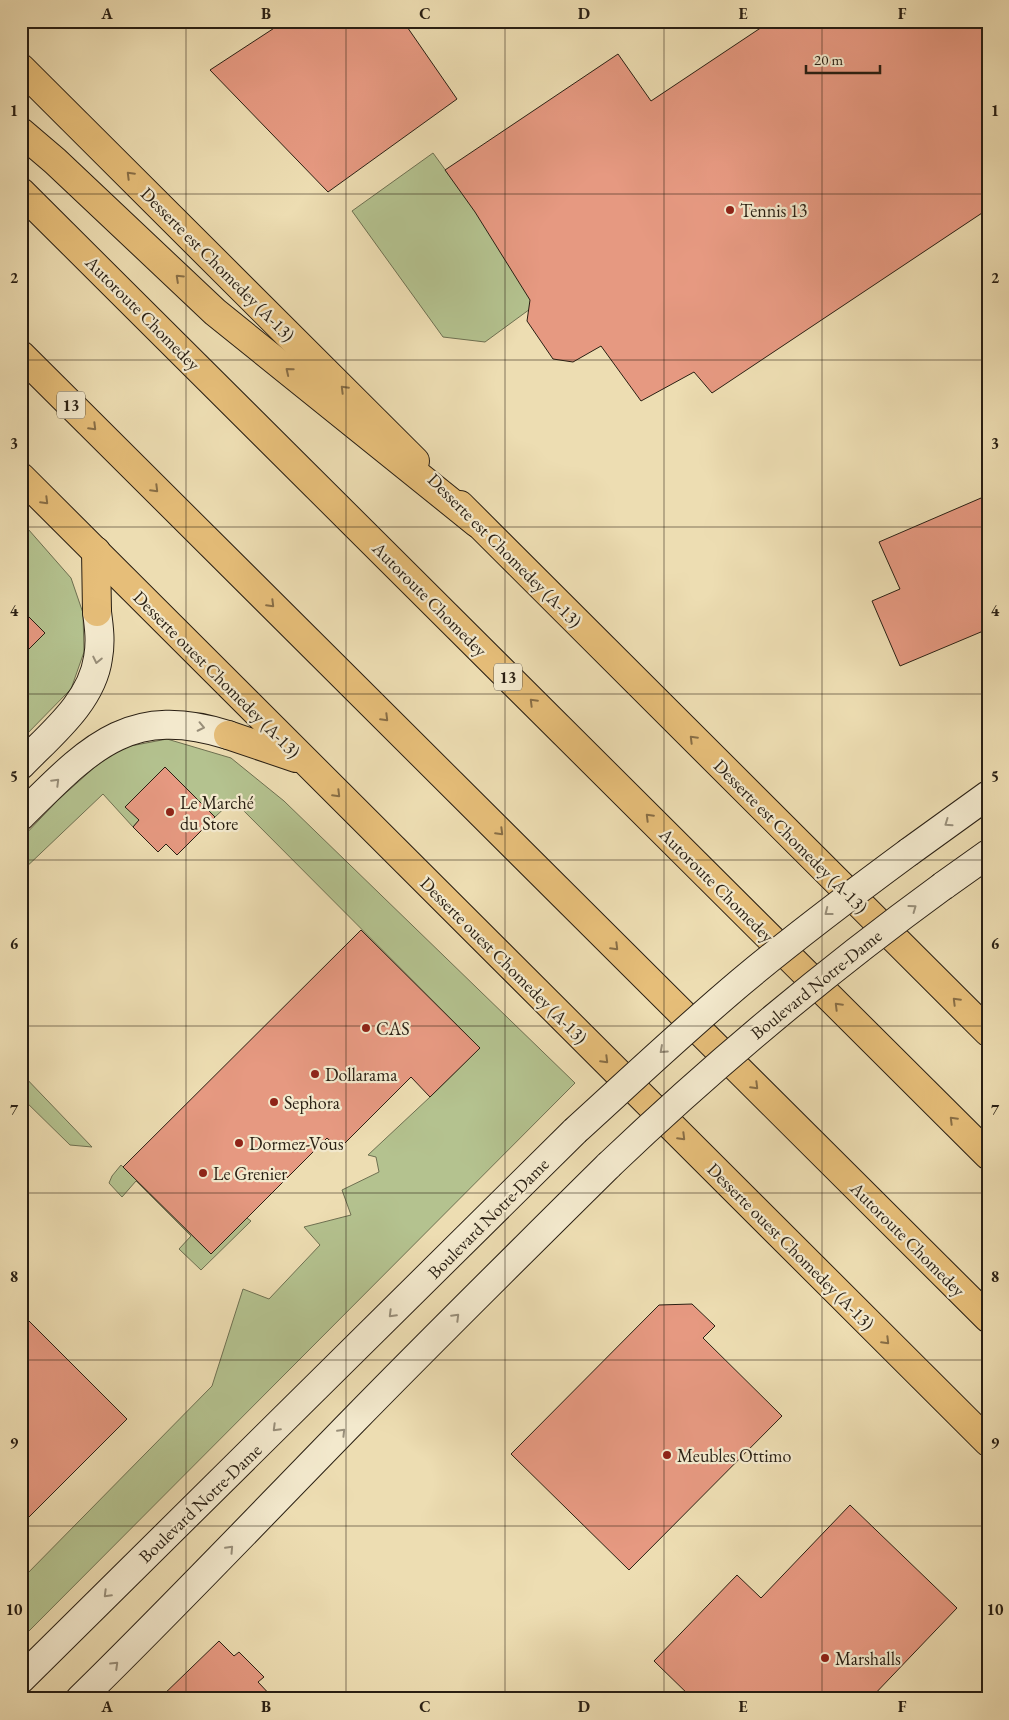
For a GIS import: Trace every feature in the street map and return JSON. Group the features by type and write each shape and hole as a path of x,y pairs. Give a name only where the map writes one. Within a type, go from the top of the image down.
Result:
{"main road":[{"name":"Desserte est Chomedey (A-13)","path":"21,68 988,1032"},
{"path":"21,132 55,161 215,312 477,523"},
{"name":"Autoroute Chomedey","path":"21,192 988,1155"},
{"name":"Autoroute Chomedey","path":"21,355 988,1318"},
{"name":"Desserte ouest Chomedey (A-13)","path":"21,477 302,760 988,1442"},
{"path":"96,551 97,612"},
{"path":"228,735 302,760"}],"street":[{"path":"21,765 76,706 86,690 98,659 97,612"},
{"path":"21,816 77,763 106,742 128,731 148,726 171,724 191,725 228,735"},
{"name":"Boulevard Notre-Dame","path":"21,1679 575,1131 687,1028 842,901 988,796"},
{"name":"Boulevard Notre-Dame","path":"80,1699 203,1578 421,1352 609,1165 738,1047 885,929 988,854"}],"green space":[{"path":"433,153 541,301 485,342 443,337 352,211"},
{"path":"21,521 71,578 83,613 84,652 71,689 21,740 21,677 24,673 21,670 21,657 45,633 21,609"},
{"path":"167,739 231,758 284,801 575,1083 21,1639 21,1580 212,1386 243,1289 269,1299 320,1245 304,1227 351,1215 342,1190 379,1172 376,1157 368,1155 480,1048 233,800 215,817 165,768 126,807 139,820 133,827 103,794 21,872 21,839 58,800 115,749"},
{"path":"21,1073 92,1147 70,1145 21,1097"},
{"path":"121,1165 211,1254 247,1218 251,1221 201,1270 179,1249 191,1236 136,1181 122,1197 109,1183"}],"building":[{"path":"285,21 302,21 305,27 314,21 403,21 457,99 328,192 210,70"},
{"name":"Tennis 13","path":"771,21 988,21 988,209 712,393 694,372 641,401 601,346 573,362 553,359 527,321 530,300 475,212 445,170 618,54 651,101"},
{"path":"988,495 988,629 900,666 872,601 900,589 879,542"},
{"path":"21,609 45,633 22,656 21,655"},
{"name":"Le Marché du Store","path":"165,767 215,817 177,855 166,844 158,852 133,827 139,820 125,807"},
{"path":"361,930 480,1048 430,1097 411,1077 339,1149 327,1138 211,1254 123,1167"},
{"path":"692,1304 715,1326 703,1338 782,1416 629,1570 511,1454 659,1305"},
{"path":"21,1313 127,1419 21,1525"},
{"path":"850,1505 957,1608 870,1699 693,1699 654,1661 737,1575 761,1598"},
{"path":"219,1641 234,1656 239,1652 264,1677 258,1682 274,1699 159,1699"}],"place":[{"name":"Tennis 13","path":"730,210"},
{"name":"Le Marché du Store","path":"170,812"},
{"name":"CAS","path":"366,1028"},
{"name":"Dollarama","path":"315,1074"},
{"name":"Sephora","path":"274,1102"},
{"name":"Dormez-Vous","path":"239,1143"},
{"name":"Le Grenier","path":"203,1173"},
{"name":"Meubles Ottimo","path":"667,1455"},
{"name":"Marshalls","path":"825,1658"}]}
